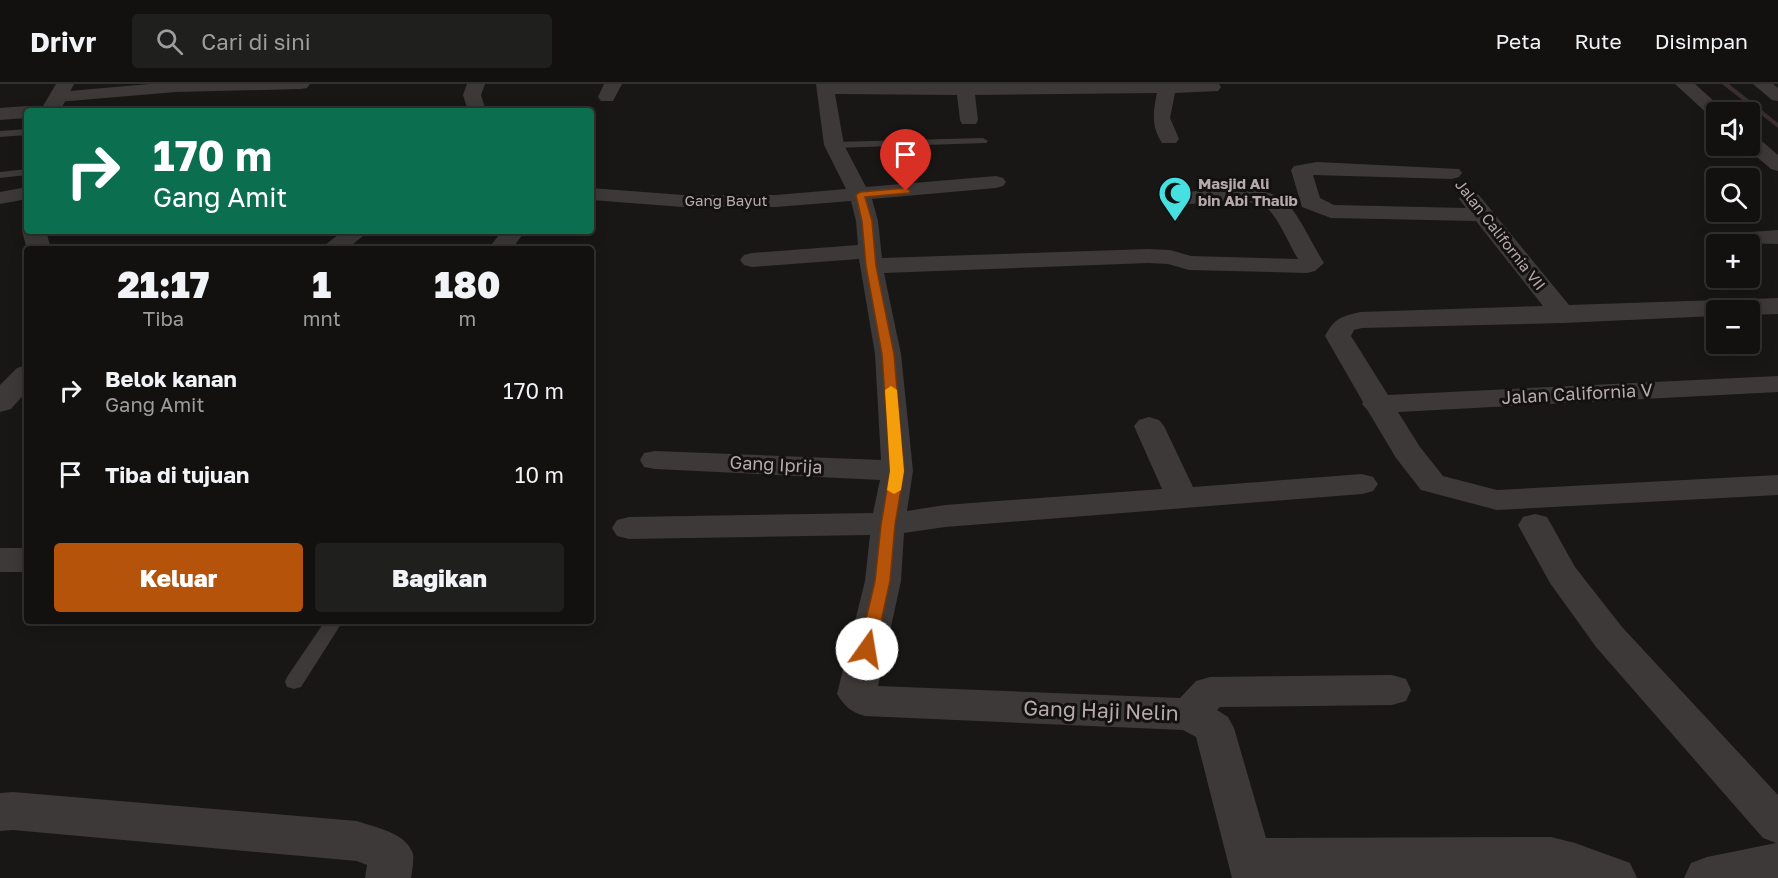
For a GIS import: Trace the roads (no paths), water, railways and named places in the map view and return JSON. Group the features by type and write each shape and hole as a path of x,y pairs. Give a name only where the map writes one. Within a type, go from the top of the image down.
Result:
{"street":[{"path":"54,103 178,85 301,84"},
{"path":"476,84 472,95 476,108"},
{"path":"1684,84 1706,103"},
{"path":"1762,84 1778,96"},
{"path":"1167,86 1161,118 1169,139"},
{"path":"888,525 897,471 888,354 860,195 834,145 826,87 965,90 1046,87 1212,87"},
{"path":"965,90 969,120"},
{"path":"0,114 24,112"},
{"path":"1760,149 1778,165"},
{"name":"Jalan California VII","path":"1437,155 1563,315"},
{"path":"1452,173 1317,168 1301,170 1310,202 1331,211 1482,215"},
{"name":"Gang Bayut","path":"594,195 682,201 776,201 996,182"},
{"path":"0,198 24,194"},
{"path":"752,260 1148,256 1170,257 1189,263 1307,266 1312,263 1278,206 1271,200 1247,197 1178,199"},
{"path":"336,246 354,234"},
{"path":"1760,238 1778,237"},
{"path":"1778,306 1360,320 1344,325 1338,336 1376,404 1407,451 1432,483 1497,500 1778,485"},
{"name":"Jalan California V","path":"1376,404 1778,384"},
{"path":"1149,426 1183,499"},
{"name":"Gang Iprija","path":"655,460 897,471"},
{"path":"629,528 888,525 945,516 1362,484"},
{"name":"Gang Haji Nelin","path":"888,525 883,581 857,694 865,701 1189,714 1214,728 1253,868"},
{"path":"1535,525 1562,574 1609,637 1778,825"},
{"path":"0,560 24,560"},
{"path":"1189,714 1210,692 1392,690"},
{"path":"0,812 13,811 357,841 378,848 391,856 388,878"},
{"path":"1253,868 1551,856 1614,878"},
{"path":"1707,878 1778,863"}],"lane":[{"path":"0,134 24,132"},
{"path":"834,145 983,141"},
{"path":"0,175 24,172"},
{"path":"294,682 332,624"}],"waterway":[{"path":"1725,84 1778,126"}],"place":[{"name":"Masjid Ali bin Abi Thalib","path":"1175,222"}]}
